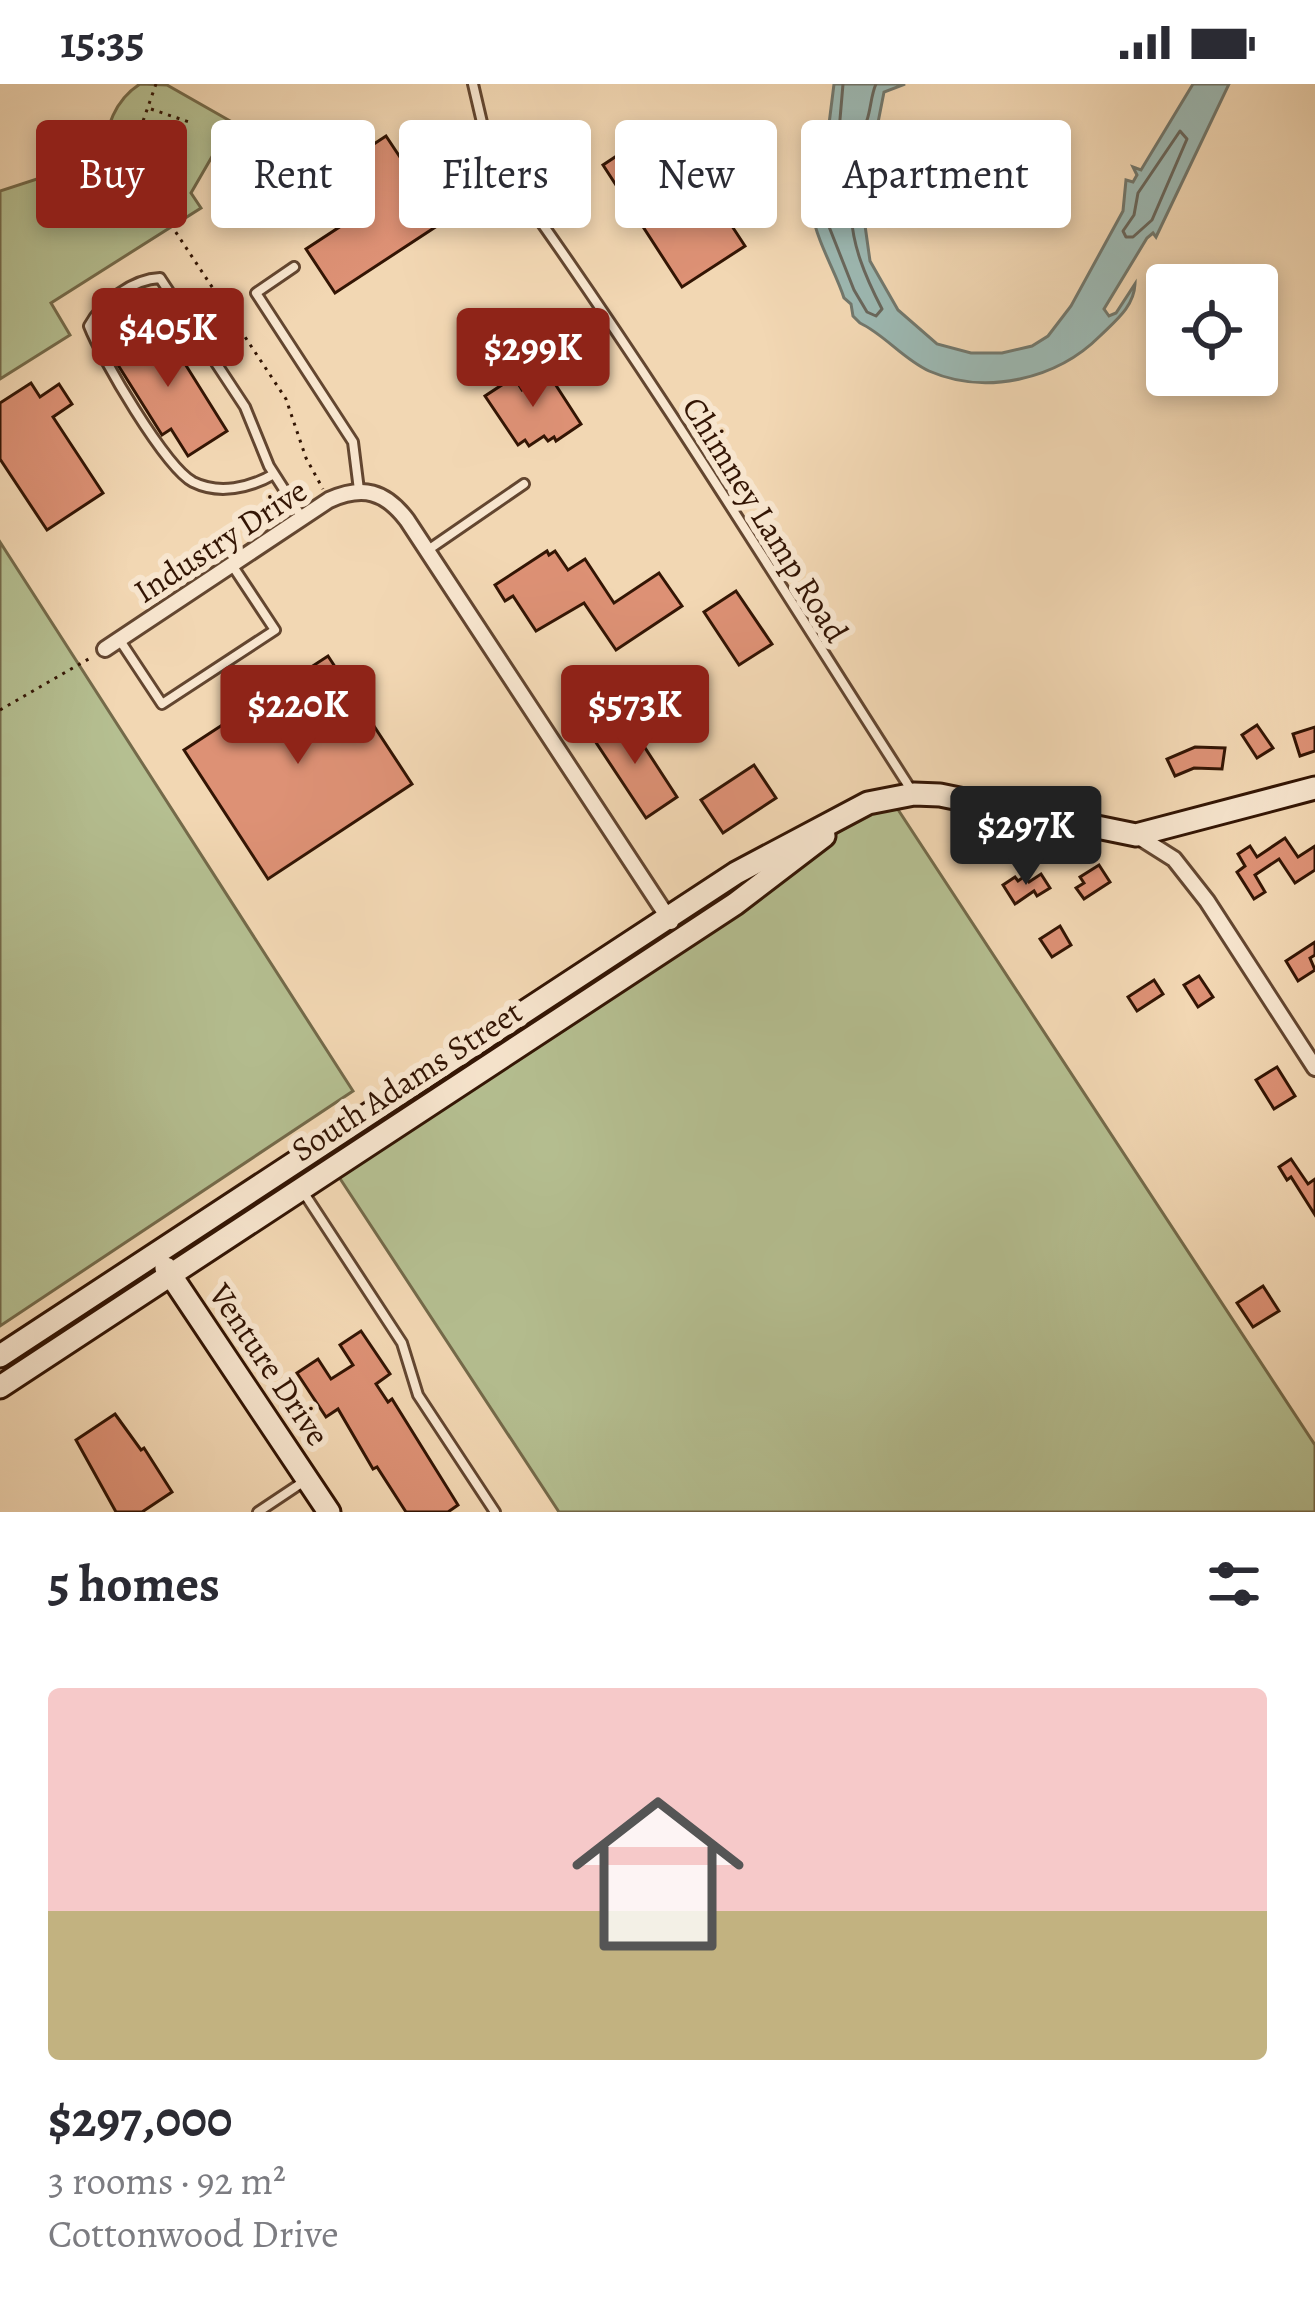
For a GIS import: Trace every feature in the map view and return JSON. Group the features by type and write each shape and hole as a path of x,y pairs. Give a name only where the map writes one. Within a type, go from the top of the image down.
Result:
{"street":[{"path":"365,490 397,507 682,939"},
{"name":"Industry Drive","path":"105,649 329,500 365,490"},
{"path":"1136,835 1315,788"},
{"name":"South Adams Street","path":"0,1356 736,873 868,803 914,794"},
{"path":"914,794 1136,835 1174,860 1315,1068"},
{"name":"South Adams Street","path":"0,1387 682,939 754,890 841,818"},
{"name":"Venture Drive","path":"155,1252 329,1512"}],"lane":[{"name":"Chimney Lamp Road","path":"472,84 484,131 507,174 659,394 914,794"},
{"path":"294,267 256,293 353,442 365,490"},
{"path":"274,474 247,486 219,489 187,479 106,363 89,326 97,312 138,281 160,278 245,407 274,474 302,518"},
{"path":"427,551 524,484"},
{"path":"119,639 162,704 256,643 275,630 232,564"},
{"path":"301,1189 402,1343 418,1395 495,1512"},
{"path":"258,1512 308,1480"}],"path":[{"path":"156,84 135,144 146,187 286,399 306,458 329,500"},
{"path":"147,108 189,122"},
{"path":"0,710 105,649"}],"green space":[{"path":"140,84 167,85 228,120 211,120 211,158 191,193 201,208 187,217 187,120 111,120 128,93"},
{"path":"36,179 36,228 169,228 51,303 70,335 0,379 0,191"},
{"path":"0,542 353,1091 0,1326"},
{"path":"895,805 1315,1445 1315,1512 559,1512 337,1174 829,838 866,815"}],"water":[{"path":"834,84 905,84 884,92 878,120 830,120"},
{"path":"1193,84 1229,84 1156,237 1153,233 1147,238 1104,309 1109,316 1116,313 1135,284 1123,313 1083,351 1042,373 974,382 929,371 911,360 853,316 817,231 865,228 870,261 898,310 937,344 971,353 1032,346 1048,336 1071,306 1123,211 1126,180 1133,182 1137,175 1133,167 1141,170"}],"building":[{"path":"386,136 399,156 399,228 434,228 335,293 306,249 338,228 375,228 375,143"},
{"path":"615,157 615,184 603,165"},
{"path":"644,228 733,228 745,246 682,287"},
{"path":"132,324 148,348 167,335 227,431 188,456 171,429 162,435 113,357 121,352 111,337"},
{"path":"548,373 581,424 556,441 544,436 529,446 525,440 518,445 485,396 514,377 522,390"},
{"path":"31,383 40,397 59,384 72,404 53,417 103,493 47,530 0,459 0,403"},
{"path":"547,551 549,555 555,551 568,570 585,559 614,603 659,573 682,606 616,650 584,603 536,631 513,596 505,601 495,585"},
{"path":"736,591 772,644 739,665 704,612"},
{"path":"328,656 412,784 268,879 184,750"},
{"path":"625,717 677,797 646,818 593,738"},
{"path":"1257,725 1273,748 1257,758 1242,735"},
{"path":"1315,727 1315,751 1300,756 1293,734"},
{"path":"1195,747 1225,748 1222,769 1194,768 1175,776 1167,759"},
{"path":"754,765 776,798 723,833 701,800"},
{"path":"1285,838 1298,857 1315,846 1315,870 1295,883 1279,859 1255,875 1265,892 1254,899 1237,872 1245,866 1238,854 1250,846 1257,857"},
{"path":"1099,865 1110,882 1084,899 1076,888 1084,883 1080,877"},
{"path":"1041,874 1050,888 1037,896 1034,891 1015,904 1003,885 1015,877 1018,881 1025,876 1029,882"},
{"path":"1060,926 1071,945 1052,957 1040,939"},
{"path":"1315,942 1315,955 1310,958 1315,970 1298,981 1286,961"},
{"path":"1199,976 1213,997 1198,1007 1184,985"},
{"path":"1154,980 1163,994 1137,1011 1128,997"},
{"path":"1277,1067 1295,1096 1274,1109 1256,1080"},
{"path":"1291,1159 1308,1184 1315,1179 1315,1215 1279,1167"},
{"path":"1263,1286 1279,1311 1253,1327 1237,1303"},
{"path":"361,1331 390,1374 376,1384 388,1402 392,1399 458,1505 448,1512 406,1512 377,1467 373,1469 338,1409 326,1417 297,1373 318,1359 331,1379 353,1365 340,1345"},
{"path":"115,1414 172,1492 142,1512 116,1512 76,1440"}]}
